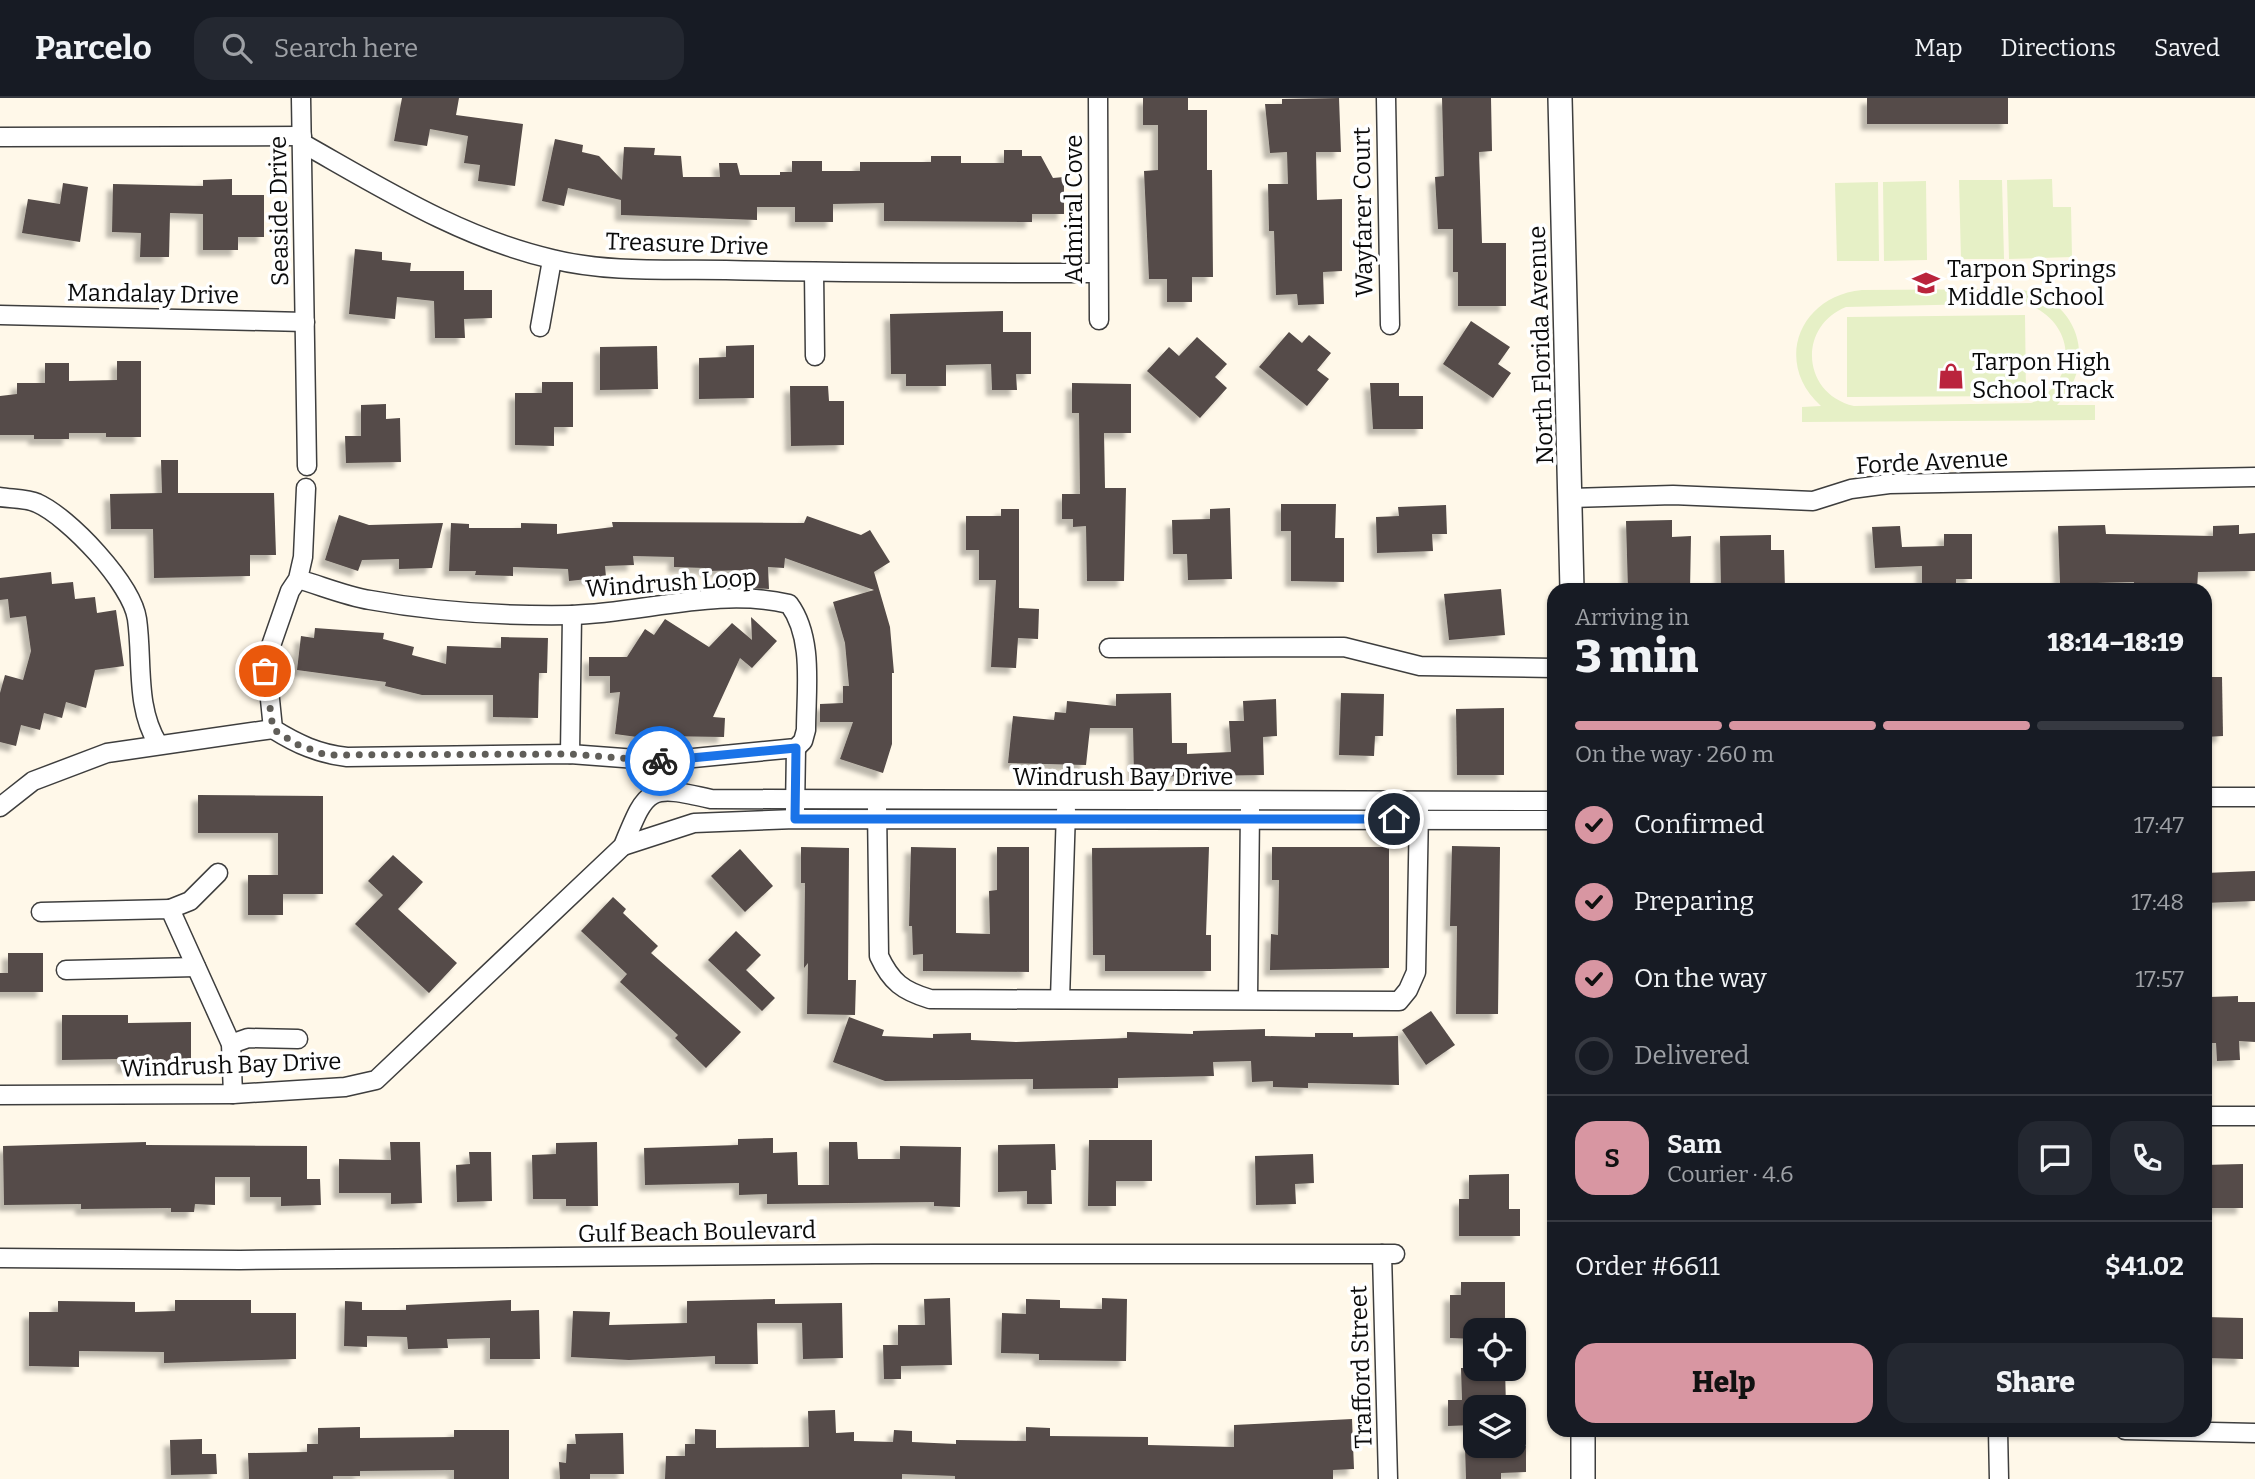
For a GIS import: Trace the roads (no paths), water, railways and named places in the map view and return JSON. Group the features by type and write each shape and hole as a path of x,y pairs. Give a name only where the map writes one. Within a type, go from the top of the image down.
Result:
{"street":[{"name":"Seaside Drive","path":"302,98 307,466"},
{"name":"Admiral Cove","path":"1098,98 1099,320"},
{"name":"Wayfarer Court","path":"1386,98 1390,325"},
{"name":"North Florida Avenue","path":"1560,98 1572,583"},
{"path":"0,137 302,139"},
{"name":"Treasure Drive","path":"302,139 440,219 552,260 608,267 814,272 1098,273"},
{"path":"540,327 552,260"},
{"path":"814,272 815,356"},
{"name":"Mandalay Drive","path":"0,315 305,322"},
{"name":"Forde Avenue","path":"1571,498 1673,495 1813,501 1851,489 1889,484 2255,477"},
{"path":"273,729 266,660 290,591 298,579 303,556 306,488"},
{"path":"0,497 37,503 79,535 120,579 137,615 146,724 158,744"},
{"name":"Windrush Loop","path":"298,579 368,600 441,609 572,615 717,600 764,598 789,604 801,621 806,653 806,730 803,741 796,748"},
{"path":"570,754 572,615"},
{"path":"1109,648 1344,647 1420,666 1547,668"},
{"path":"0,807 33,781 107,753 273,729 306,748 326,755 347,757 570,754 663,761 796,748 795,819"},
{"name":"Windrush Bay Drive","path":"0,1095 233,1094 345,1087 376,1080 622,846 641,802 650,794 675,790 711,799 795,800 877,810"},
{"path":"692,795 694,822"},
{"path":"2212,797 2255,797"},
{"path":"1248,998 1250,801"},
{"name":"Windrush Bay Drive","path":"622,846 694,822 795,819 877,810 1066,810 1250,801 1547,819"},
{"name":"Windrush Bay Drive","path":"1066,810 1250,819 1547,802"},
{"path":"877,810 879,956 889,976 898,986 930,999 1248,998 1399,1001 1408,990 1416,972 1419,810"},
{"path":"1060,999 1066,810"},
{"path":"41,912 170,909 190,901 218,873"},
{"path":"170,909 231,1044 233,1094"},
{"path":"66,970 195,967"},
{"path":"231,1044 248,1038 298,1039"},
{"path":"2212,1116 2255,1116"},
{"name":"Gulf Beach Boulevard","path":"0,1258 254,1260 874,1254 1388,1254"},
{"name":"Trafford Street","path":"1388,1254 1388,1479"},
{"path":"2212,1432 2255,1433"},
{"path":"1583,1437 1583,1479"},
{"path":"1998,1437 1999,1479"}],"place":[{"name":"Tarpon Springs Middle School","path":"1926,283"},
{"name":"Tarpon High School Track","path":"1951,376"}]}
